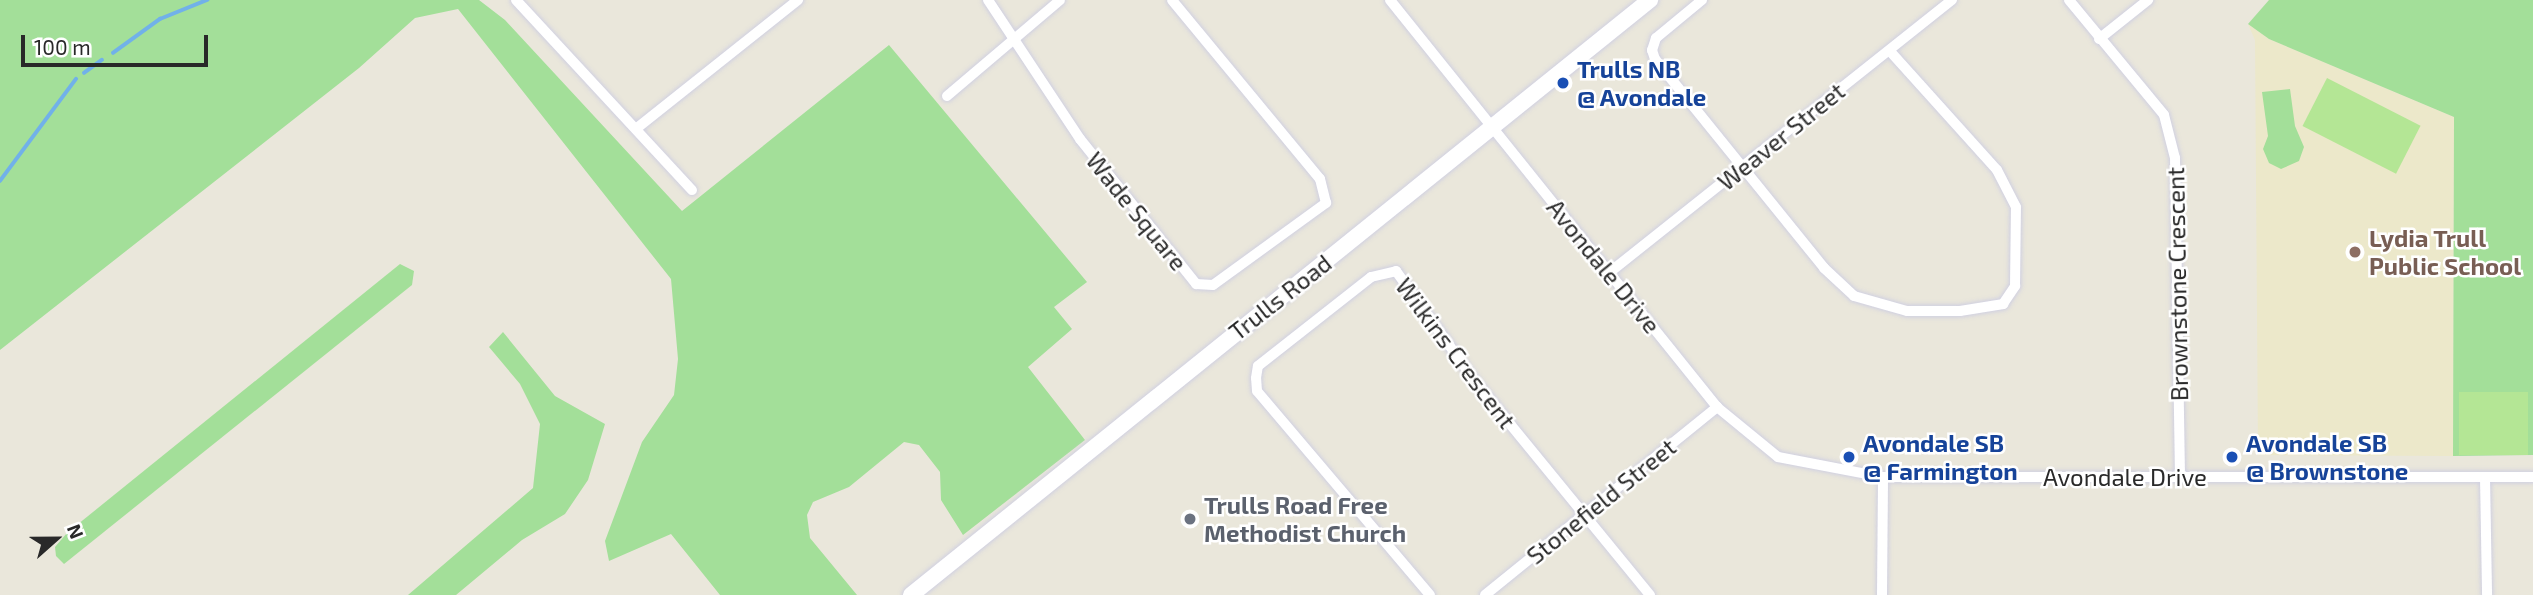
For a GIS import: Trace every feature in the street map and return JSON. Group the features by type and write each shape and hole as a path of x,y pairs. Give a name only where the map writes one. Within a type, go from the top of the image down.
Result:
{"street":[{"path":"516,0 692,190"},
{"path":"637,128 798,0"},
{"name":"Wade Square","path":"988,0 1080,139 1196,284 1213,285 1326,203 1320,179 1172,0"},
{"path":"947,96 1013,37 1060,0"},
{"name":"Avondale Drive","path":"1390,0 1717,407 1778,457 1882,477 2533,477"},
{"name":"Trulls Road","path":"911,595 1650,0"},
{"path":"1702,0 1656,38 1651,50 1825,268 1854,296 1907,311 1960,311 2003,304 2015,286 2016,207 1997,170 1889,50"},
{"name":"Weaver Street","path":"1610,272 1952,0"},
{"name":"Brownstone Crescent","path":"2069,0 2164,115 2175,158 2180,477"},
{"path":"2099,39 2148,0"},
{"name":"Wilkins Crescent","path":"1430,595 1257,391 1258,366 1371,276 1396,271 1474,380 1650,595"},
{"name":"Stonefield Street","path":"1485,595 1717,407"},
{"path":"1882,477 1882,595"},
{"path":"2485,477 2487,595"}],"shaded area":[{"name":"Lydia Trull Public School","path":"2248,24 2269,39 2454,117 2453,456 2258,455 2255,40"}],"green space":[{"path":"0,0 479,0 505,20 682,211 889,45 1087,282 1054,307 1072,329 1028,367 1085,440 963,535 941,500 940,472 919,445 904,442 849,487 813,502 807,515 810,538 857,595 720,595 671,534 609,561 605,541 642,442 674,395 678,359 671,279 458,9 415,18 359,68 0,350"},
{"path":"2269,0 2533,0 2533,455 2453,456 2454,117 2269,39 2248,24"},
{"path":"2327,78 2421,126 2396,174 2302,126"},
{"path":"2290,89 2295,126 2304,147 2299,161 2281,169 2269,163 2263,149 2268,136 2262,92"},
{"path":"400,264 414,271 412,285 64,564 56,556 55,547 67,533"},
{"path":"503,332 555,396 605,424 588,480 565,514 522,540 456,595 408,595 533,488 540,424 520,384 489,347"},
{"path":"2459,392 2528,392 2528,455 2459,455"}],"waterway":[{"path":"113,53 160,19 207,0"},
{"path":"84,73 102,60"},
{"path":"0,181 76,79"}],"place":[{"name":"Trulls NB @ Avondale","path":"1563,83"},
{"name":"Lydia Trull Public School","path":"2355,252"},
{"name":"Avondale SB @ Farmington","path":"1849,457"},
{"name":"Avondale SB @ Brownstone","path":"2232,457"},
{"name":"Trulls Road Free Methodist Church","path":"1190,519"}]}
